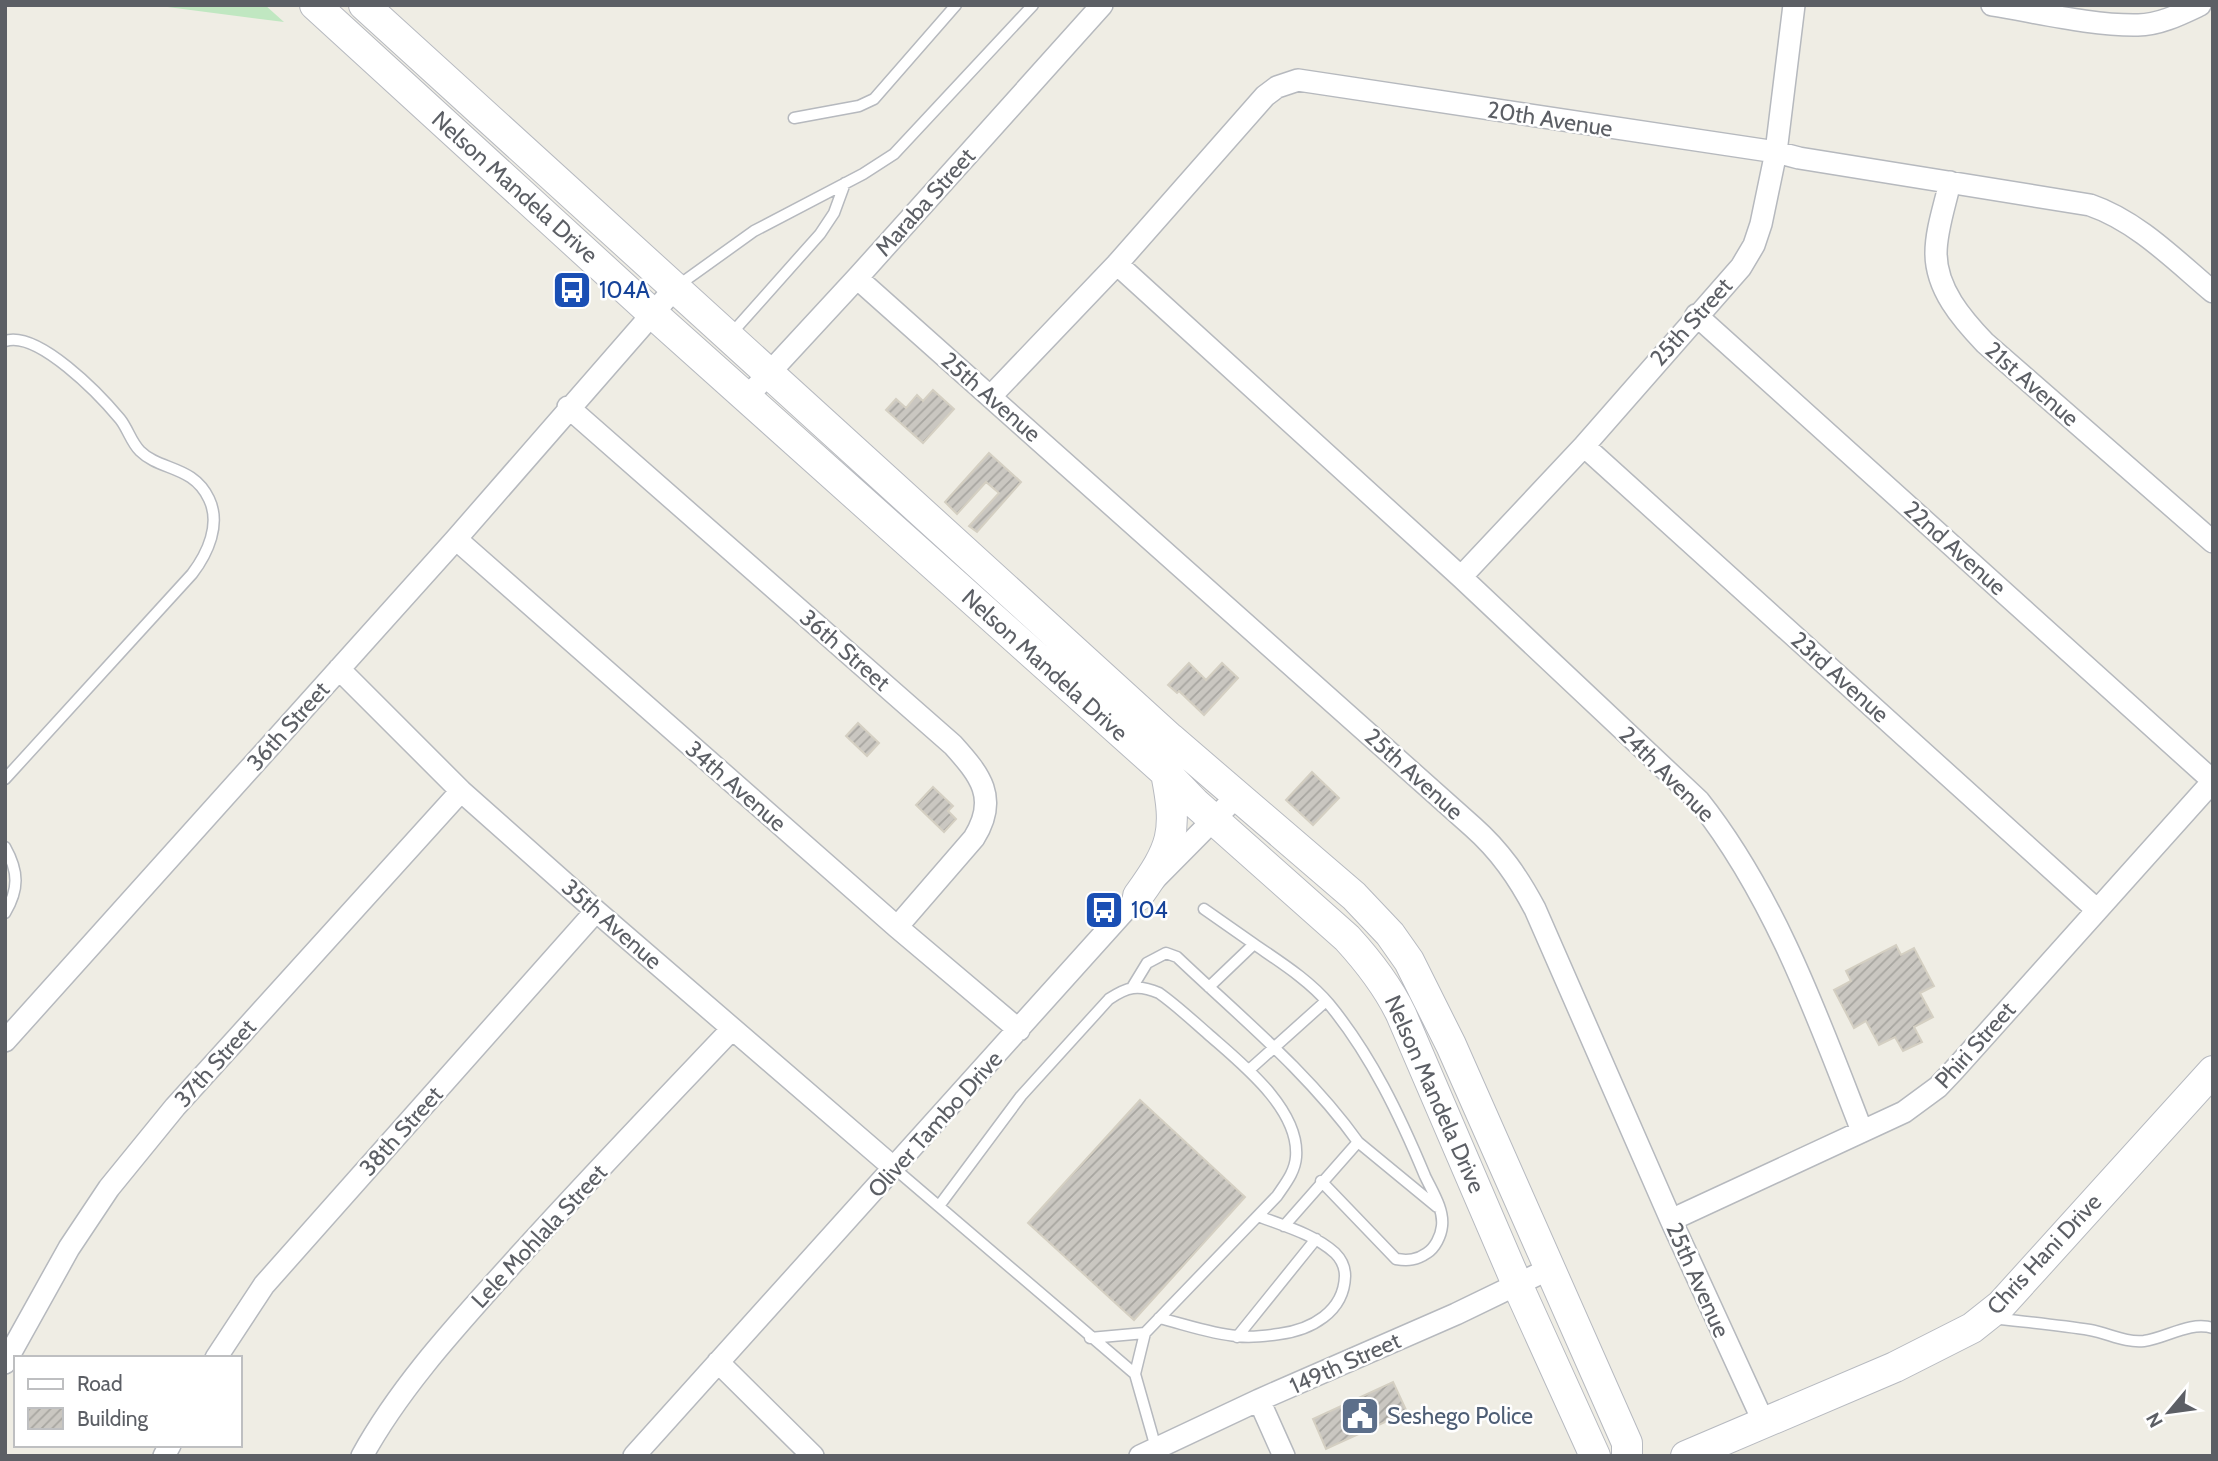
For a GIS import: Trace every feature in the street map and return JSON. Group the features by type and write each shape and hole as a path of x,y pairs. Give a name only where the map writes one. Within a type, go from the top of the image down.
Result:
{"main road":[{"name":"Nelson Mandela Drive","path":"315,5 652,313 1166,773 1214,820 1347,938 1368,961 1389,989 1595,1456"},
{"name":"Nelson Mandela Drive","path":"364,5 1170,738 1371,912 1409,961 1451,1045 1627,1443 1627,1456"},
{"path":"1138,896 1159,867 1171,841 1173,814 1166,773"},
{"name":"Chris Hani Drive","path":"1686,1456 1895,1367 1956,1337 1986,1317 2014,1291 2213,1071"}],"street":[{"name":"Maraba Street","path":"747,397 1102,5"},
{"name":"25th Street","path":"1461,577 1584,446 1696,315 1741,267 1754,245 1776,152 1794,5"},
{"path":"1992,5 2102,22 2140,25 2162,20 2200,5"},
{"name":"20th Avenue","path":"991,396 1117,264 1265,96 1278,87 1298,80 1776,152 2074,201 2108,211 2130,224 2213,292"},
{"name":"21st Avenue","path":"1950,182 1936,252 1939,278 1958,312 1985,343 2213,542"},
{"name":"24th Avenue","path":"1117,264 1461,577 1699,801 1719,826 1750,877 1784,943 1821,1024 1862,1131"},
{"name":"25th Avenue","path":"857,278 1503,856 1520,880 1535,909 1671,1220 1764,1423"},
{"name":"36th Street","path":"5,1041 456,539 568,407 675,288"},
{"name":"22nd Avenue","path":"1696,315 2213,781"},
{"name":"36th Street","path":"568,407 953,745 976,771 985,790 983,824 897,927"},
{"name":"23rd Avenue","path":"1584,446 2096,909"},
{"name":"34th Avenue","path":"456,539 897,927 1019,1030"},
{"name":"35th Avenue","path":"339,669 461,791 894,1168"},
{"name":"Phiri Street","path":"1671,1220 1904,1112 1938,1087 2213,781"},
{"name":"37th Street","path":"5,1363 69,1248 108,1188 175,1107 461,791"},
{"name":"Oliver Tambo Drive","path":"634,1456 1138,896 1238,795"},
{"name":"38th Street","path":"217,1356 264,1285 596,911"},
{"name":"Lele Mohlala Street","path":"362,1456 378,1427 444,1339 544,1228 732,1029"},
{"name":"149th Street","path":"1148,1452 1549,1269"},
{"path":"718,1362 813,1456"},
{"path":"1259,1400 1284,1456"}],"lane":[{"path":"794,118 859,106 874,99 956,5"},
{"path":"675,288 754,231 894,154 1033,5"},
{"path":"729,336 820,233 834,213 845,183"},
{"path":"5,341 22,339 48,352 118,417 139,450 196,481 213,511 209,544 192,574 5,779"},
{"path":"5,847 12,860 17,882 14,898 5,913"},
{"path":"1204,909 1292,970 1326,1001 1346,1026 1376,1072 1440,1210 1442,1226 1438,1240 1431,1251 1412,1261 1396,1259 1321,1181"},
{"path":"1209,987 1254,944"},
{"path":"1133,986 1147,963 1166,953 1177,957 1276,1048 1318,1091 1358,1142 1440,1210"},
{"path":"939,1206 1021,1096 1109,999 1123,990 1133,986 1146,987 1169,1000 1249,1070 1286,1117 1295,1138 1296,1158 1292,1174 1277,1196 1145,1333 1135,1374 1148,1452"},
{"path":"1249,1070 1326,1001"},
{"path":"1284,1226 1358,1142"},
{"path":"894,1168 1135,1374"},
{"path":"1159,1318 1237,1337 1299,1330 1325,1317 1335,1307 1344,1291 1345,1272 1341,1260 1316,1239 1258,1216"},
{"path":"1237,1337 1316,1239"},
{"path":"1986,1317 2094,1331 2133,1341 2158,1338 2196,1326 2213,1328"},
{"path":"1090,1338 1145,1333"}],"green space":[{"path":"152,5 265,5 284,22"}],"building":[{"path":"933,390 954,409 923,443 886,410 896,399 906,408 917,395 923,401"},
{"path":"989,453 1021,482 977,532 969,526 999,493 986,482 957,514 945,502"},
{"path":"1189,663 1206,680 1222,663 1238,678 1204,715 1179,691 1177,693 1168,685"},
{"path":"858,723 879,743 867,756 846,736"},
{"path":"1312,772 1339,798 1313,825 1286,800"},
{"path":"933,787 953,806 948,811 956,819 944,832 916,805"},
{"path":"1896,945 1901,955 1914,948 1934,986 1920,993 1933,1017 1914,1027 1922,1042 1903,1051 1895,1037 1879,1045 1866,1021 1854,1028 1834,990 1851,981 1846,971"},
{"path":"1140,1100 1245,1197 1134,1320 1028,1223"},
{"name":"Seshego Police","path":"1393,1382 1407,1412 1326,1449 1313,1419"}],"place":[{"name":"104A","path":"572,290"},
{"name":"104","path":"1104,910"},
{"name":"Seshego Police","path":"1360,1416"}]}
